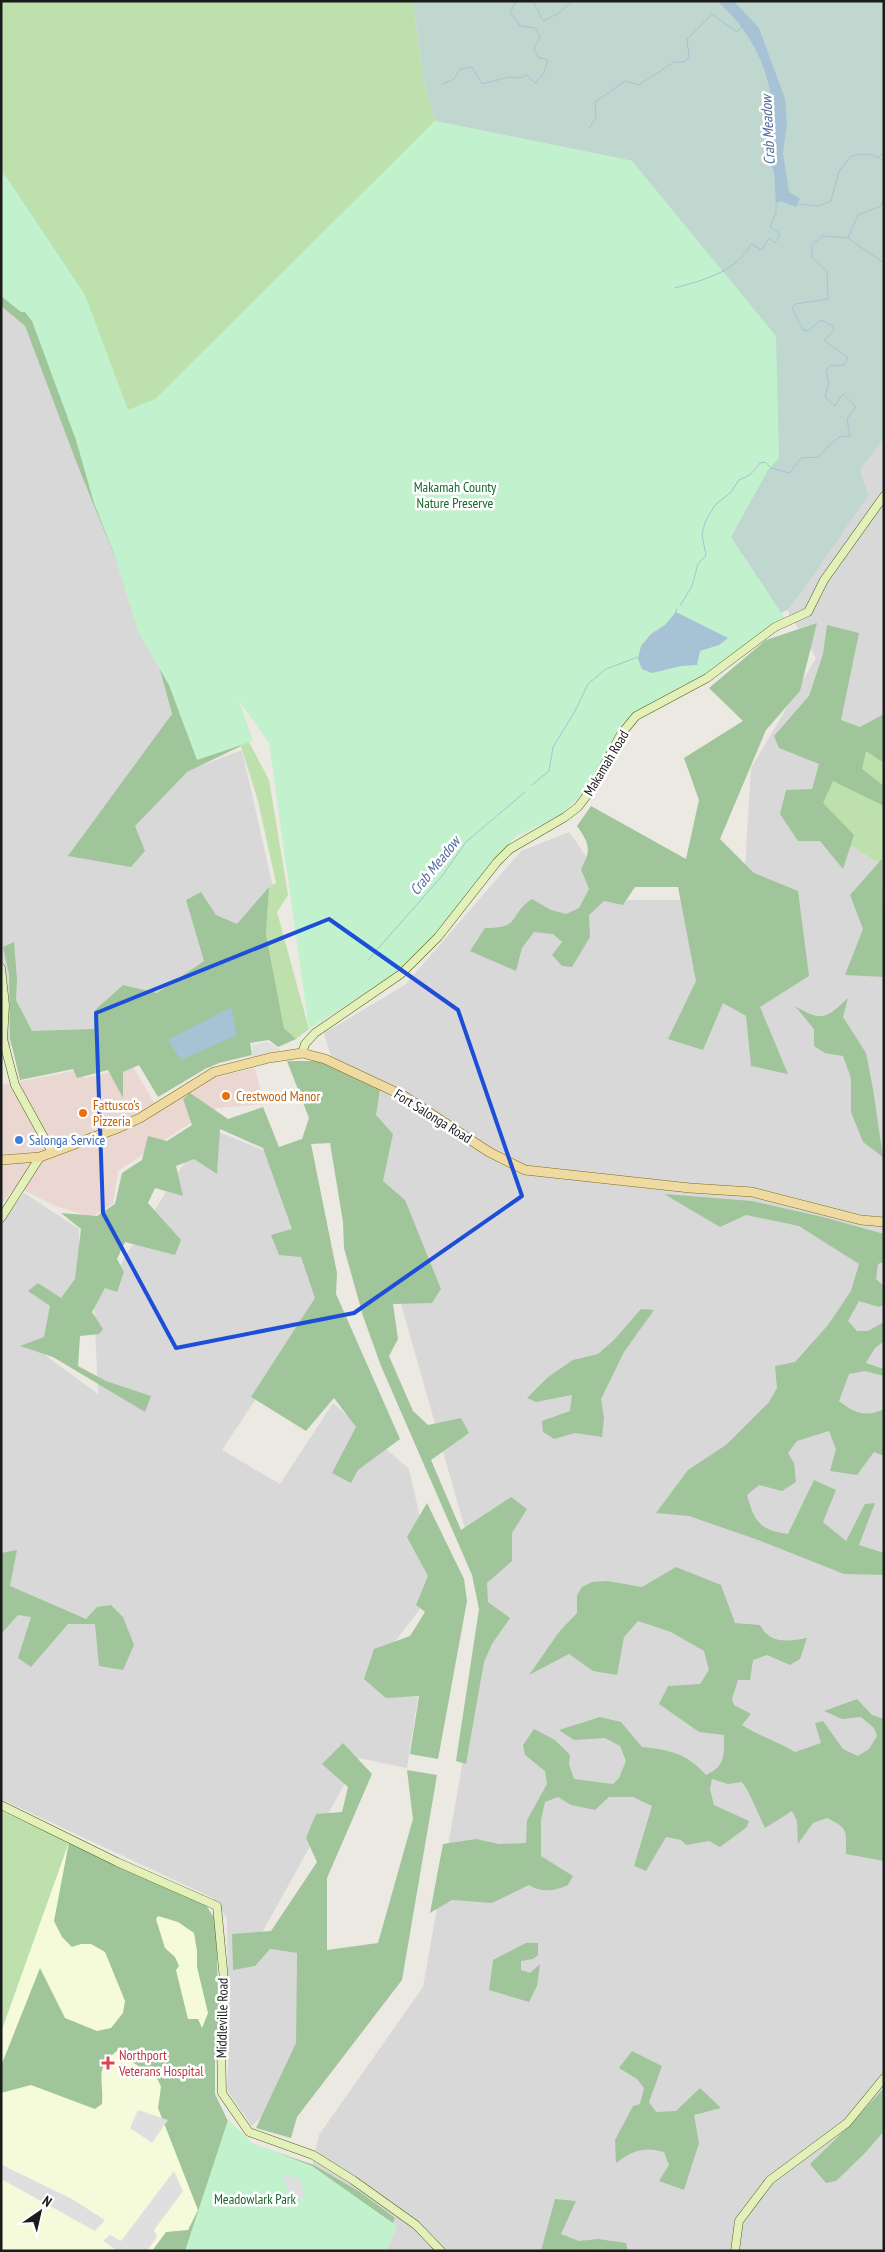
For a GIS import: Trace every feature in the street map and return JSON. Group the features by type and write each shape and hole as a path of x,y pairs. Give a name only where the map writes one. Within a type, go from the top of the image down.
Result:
{"main road":[{"name":"Fort Salonga Road","path":"1,1160 40,1157 95,1138 140,1118 214,1072 266,1058 302,1053 325,1059 404,1096 489,1152 525,1170 690,1188 752,1192 861,1220 884,1222"}],"street":[{"name":"Makamah Road","path":"302,1053 305,1044 315,1033 401,974 426,949 497,862 510,849 525,838 565,817 578,807 591,790 621,734 636,716 707,678 775,627 808,612 824,580 884,496"},
{"path":"1,968 5,1012 4,1039 15,1085 52,1152"},
{"path":"1,1218 40,1157"},
{"name":"Middleville Road","path":"1,1805 117,1862 217,1906 224,1980 221,2043 222,2094 249,2132 308,2152 321,2160 368,2190 416,2225 441,2251"},
{"path":"735,2251 739,2221 770,2180 847,2123 884,2078"}],"highlighted area":[{"path":"329,919 458,1010 522,1196 354,1313 176,1348 103,1213 96,1013"}],"shaded area":[{"name":"Crab Meadow","path":"413,1 884,1 884,438 860,470 869,495 802,592 787,610 747,632 632,161 435,121 422,73"},
{"path":"717,1 734,1 759,28 785,99 787,124 783,153 789,192 800,199 796,207 781,201 776,203 774,172 770,164 770,150 774,135 771,94 760,59 742,28"},
{"path":"1,306 25,326 77,464 158,663 187,771 242,750 274,892 253,948 120,1035 1,1047"},
{"path":"884,438 884,740 846,843 884,866 884,2251 386,2251 397,2226 312,2166 319,2135 423,1987 484,1642 479,1578 324,1033 405,985 521,851 569,832 617,900 743,900 751,768 816,658 787,610 802,592 869,495 860,470"},
{"path":"676,612 728,638 719,645 700,651 697,665 681,666 652,673 642,669 638,659 641,646 651,634 665,625"},
{"path":"231,1007 237,1035 181,1060 168,1040"},
{"path":"268,1042 281,1050 253,1057 252,1045"},
{"path":"133,1067 159,1111 215,1077 255,1068 264,1104 217,1108 184,1127 118,1171 113,1204 91,1217 53,1205 16,1186 1,1205 1,1085 79,1070 85,1078"},
{"path":"207,1127 265,1151 320,1302 222,1450 280,1484 333,1403 409,1469 436,1588 367,1678 385,1695 418,1697 407,1768 359,1758 254,1947 297,1953 296,2084 252,2126 227,2090 229,2042 227,1918 213,1898 1,1799 1,1210 8,1215 24,1193 79,1229 79,1280 48,1322 45,1355 98,1394 94,1306"},
{"name":"Northport Veterans Hospital","path":"69,1842 118,1867 206,1905 216,1921 215,2094 228,2120 185,2251 1,2251 1,2032"},
{"path":"138,2110 168,2120 152,2143 130,2128"},
{"path":"2,2165 72,2199 105,2220 95,2231 3,2180"},
{"path":"174,2171 183,2191 154,2230 157,2237 147,2251 118,2251 103,2241 110,2235 121,2241"},
{"path":"284,2173 295,2180 297,2175 302,2185 304,2198 301,2200 288,2190"}],"green space":[{"path":"1,1 413,1 422,73 435,121 155,400 239,723 269,780 288,895 277,912 309,1029 296,1039 284,1028 266,934 269,887 276,883 258,801 241,746 204,684 1,192"},
{"name":"Makamah County Nature Preserve","path":"435,121 632,161 776,336 779,458 768,470 731,537 784,617 708,673 664,695 622,723 587,789 562,814 515,837 445,924 401,970 309,1029 269,743 239,701 253,741 197,760 169,685 138,631 114,554 94,503 76,440 32,321 25,312 21,312 1,296 1,169 85,295 128,410 155,399"},
{"path":"1,210 204,684 241,746 187,772 135,826 145,851 131,867 68,856 172,714 158,663 77,464 25,326 1,306"},
{"path":"817,623 800,691 766,730 720,839 754,873 798,891 809,976 760,1007 788,1074 751,1066 746,1016 723,1003 703,1050 668,1039 696,981 678,887 635,887 623,905 604,901 589,915 590,937 572,967 562,966 552,955 562,942 553,934 534,932 522,948 516,971 470,951 485,928 505,926 510,923 532,899 551,910 566,914 579,908 589,889 581,869 587,857 588,847 577,826 591,806 686,859 699,800 684,758 743,721 709,688 766,640"},
{"path":"827,625 859,633 841,720 860,727 884,714 884,763 866,751 862,769 884,786 884,806 833,781 823,803 854,835 843,869 820,841 798,841 780,814 786,790 812,789 819,764 779,748 774,736 809,696 823,654"},
{"path":"847,728 884,740 884,866 846,843 816,806"},
{"path":"882,859 884,977 845,975 863,929 850,895"},
{"path":"269,887 266,934 284,1028 296,1039 278,1047 269,1040 250,1043 252,1055 219,1063 205,1069 158,1097 139,1065 123,1072 123,1098 108,1070 77,1078 73,1069 20,1080 10,1038 9,974 3,947 14,942 17,980 16,1000 32,1031 94,1029 94,1011 123,985 157,993 204,961 186,900 201,892 216,915 237,924"},
{"path":"848,998 843,1017 866,1053 883,1157 863,1142 851,1112 851,1078 843,1056 825,1053 814,1046 814,1029 795,1006 812,1014 823,1016 829,1014"},
{"path":"287,1061 320,1061 380,1089 376,1115 393,1134 383,1181 405,1200 441,1289 432,1303 393,1304 398,1339 389,1356 413,1411 428,1425 461,1418 469,1433 431,1460 461,1530 511,1497 527,1509 512,1533 512,1561 487,1583 488,1602 510,1618 492,1644 484,1662 466,1764 456,1761 479,1609 472,1575 381,1366 363,1316 344,1248 343,1222 330,1143 311,1144 337,1273 336,1294 400,1439 358,1470 351,1483 332,1473 356,1427 334,1398 306,1431 251,1397 315,1298 301,1257 279,1255 271,1235 292,1229 263,1148 220,1129 217,1174 194,1159 176,1166 183,1196 155,1188 148,1203 181,1240 175,1255 125,1242 117,1259 124,1272 117,1292 105,1288 92,1312 103,1329 99,1334 80,1336 78,1366 106,1381 151,1396 145,1412 53,1357 20,1346 44,1337 50,1306 28,1291 38,1283 61,1298 75,1279 81,1229 61,1213 97,1216 115,1204 122,1173 142,1160 148,1136 167,1141 192,1125 183,1099 190,1093 228,1119 263,1107 279,1147 302,1139 309,1118"},
{"path":"664,1194 752,1201 823,1217 884,1234 884,1262 878,1264 876,1279 884,1286 884,1305 879,1307 859,1301 848,1321 857,1331 868,1331 884,1322 884,1341 875,1348 866,1363 884,1369 884,1376 865,1371 849,1374 839,1401 860,1413 878,1412 884,1409 884,1456 874,1452 857,1475 830,1471 836,1449 829,1431 797,1441 788,1453 794,1463 796,1482 782,1491 759,1485 747,1495 752,1512 759,1523 770,1530 788,1534 814,1480 836,1490 823,1522 846,1541 865,1504 875,1503 859,1545 884,1553 884,1575 844,1574 761,1541 689,1516 656,1513 688,1470 726,1445 769,1402 777,1388 775,1366 795,1362 828,1325 851,1291 859,1264 799,1226 746,1215 720,1227"},
{"path":"641,1309 654,1310 624,1352 601,1399 604,1418 602,1437 575,1433 554,1439 543,1432 542,1421 570,1411 572,1395 536,1402 527,1398 548,1377 573,1360 598,1354 614,1340"},
{"path":"427,1503 464,1579 467,1601 438,1759 410,1754 419,1696 386,1698 364,1679 374,1649 410,1636 425,1612 416,1605 428,1576 407,1537"},
{"path":"17,1550 10,1586 86,1619 97,1607 111,1605 123,1617 134,1645 123,1670 99,1666 95,1624 68,1624 31,1667 18,1658 31,1617 18,1615 1,1634 1,1553"},
{"path":"676,1567 721,1585 735,1623 760,1625 769,1636 775,1639 793,1640 807,1638 800,1659 790,1665 767,1655 753,1660 750,1680 738,1680 732,1699 734,1705 751,1714 742,1725 795,1752 821,1743 815,1723 823,1721 843,1749 858,1756 869,1749 877,1736 874,1728 861,1717 842,1719 824,1711 857,1699 872,1715 884,1719 884,1861 846,1854 845,1831 827,1818 813,1823 798,1844 797,1821 792,1811 765,1828 752,1798 742,1782 728,1784 712,1779 710,1789 714,1805 749,1821 747,1827 720,1847 709,1841 686,1845 681,1840 666,1837 646,1871 634,1866 652,1806 633,1797 609,1797 595,1810 571,1805 558,1797 545,1802 541,1820 541,1856 573,1876 568,1885 548,1890 534,1888 529,1885 492,1903 452,1900 430,1913 443,1844 476,1839 499,1844 526,1843 527,1820 547,1784 545,1771 525,1755 523,1745 534,1729 555,1740 570,1755 569,1764 574,1779 613,1784 619,1778 626,1761 620,1746 605,1738 574,1740 559,1730 600,1717 621,1722 642,1747 670,1751 685,1757 706,1775 713,1772 720,1764 724,1754 724,1735 699,1732 659,1704 668,1686 700,1684 709,1670 704,1651 671,1632 638,1621 624,1637 617,1675 593,1671 569,1654 529,1675 559,1632 577,1613 577,1595 582,1587 592,1582 607,1581 642,1587"},
{"path":"343,1743 372,1774 327,1878 327,1950 378,1943 413,1819 407,1770 437,1775 402,1980 297,2117 291,2138 256,2128 296,2043 297,1953 270,1949 255,1966 233,1970 232,1934 271,1931 317,1862 306,1838 316,1814 342,1812 348,1787 322,1764"},
{"path":"1,1811 69,1842 1,2032"},
{"path":"69,1842 118,1867 206,1905 216,1921 219,2034 215,2033 215,2094 228,2121 252,2144 314,2165 360,2192 395,2218 380,2251 152,2251 166,2232 188,2230 198,2210 158,2108 161,2087 158,2080 151,2073 130,2061 128,2056 120,2049 112,2055 103,2067 101,2080 102,2104 95,2109 31,2085 1,2093 1,2066 40,1968 65,2018 97,2031 111,2028 123,2013 125,2001 105,1952 91,1944 81,1944 72,1947 62,1937 54,1921","holes":["158,1916 178,1922 194,1933 197,1967 208,2013 202,2028 198,2019 188,2019 176,1970 179,1966 175,1957 165,1948 156,1919"]},
{"path":"526,1943 538,1943 538,1955 533,1959 521,1961 521,1970 530,1973 540,1964 537,1986 529,2002 489,1990 493,1960"},
{"path":"632,2051 662,2066 649,2102 656,2112 676,2111 700,2088 721,2108 694,2115 699,2143 684,2190 659,2181 669,2165 664,2152 650,2149 638,2151 616,2163 615,2140 633,2106 640,2104 644,2088 637,2079 619,2068"},
{"path":"884,2088 884,2131 865,2153 836,2181 826,2183 810,2164"},
{"name":"Meadowlark Park","path":"228,2120 252,2143 312,2166 397,2226 386,2251 185,2251"},
{"path":"555,2199 576,2201 561,2234 579,2241 598,2239 626,2243 628,2251 541,2251"}],"waterway":[{"path":"442,84 453,80 460,69 472,67 482,84 509,77 520,78 527,75 535,83 544,73 548,60 538,57 534,48 540,37 535,28 520,26 510,12 516,1"},
{"path":"533,1 543,21 559,13 572,1"},
{"path":"589,128 596,118 595,102 625,81 639,85 674,62 685,62 689,57 687,39 712,14 737,32 741,27"},
{"name":"Crab Meadow","path":"879,157 884,153"},
{"name":"Crab Meadow","path":"799,204 819,206 831,201 839,171 851,156 873,155 884,162"},
{"name":"Crab Meadow","path":"680,606 692,586 698,564 706,555 702,535 705,522 715,505 731,492 739,480 750,475 760,463 765,462 771,468 790,473 801,458 819,457 830,444 841,436 850,437 847,419 856,407 843,394 835,406 825,397 829,383 826,371 829,366 844,365 848,358 824,340 834,330 833,326 821,320 808,331 803,330 792,308 795,304 828,299 827,271 812,258 812,245 822,236 848,238 858,215 881,206 884,197"},
{"path":"675,288 718,274 737,262 751,244 762,250 769,238 775,243 780,234 770,226 776,213 776,203"},
{"path":"848,238 884,263"},
{"name":"Crab Meadow","path":"675,613 677,609"},
{"name":"Crab Meadow","path":"532,785 549,771 553,747 574,713 588,684 606,669 638,657"},
{"name":"Crab Meadow","path":"368,960 442,876 466,842 525,792"}],"place":[{"name":"Crestwood Manor","path":"226,1096"},
{"name":"Fattusco's Pizzeria","path":"83,1113"},
{"name":"Salonga Service","path":"19,1140"},
{"name":"Northport Veterans Hospital","path":"108,2063"}]}
